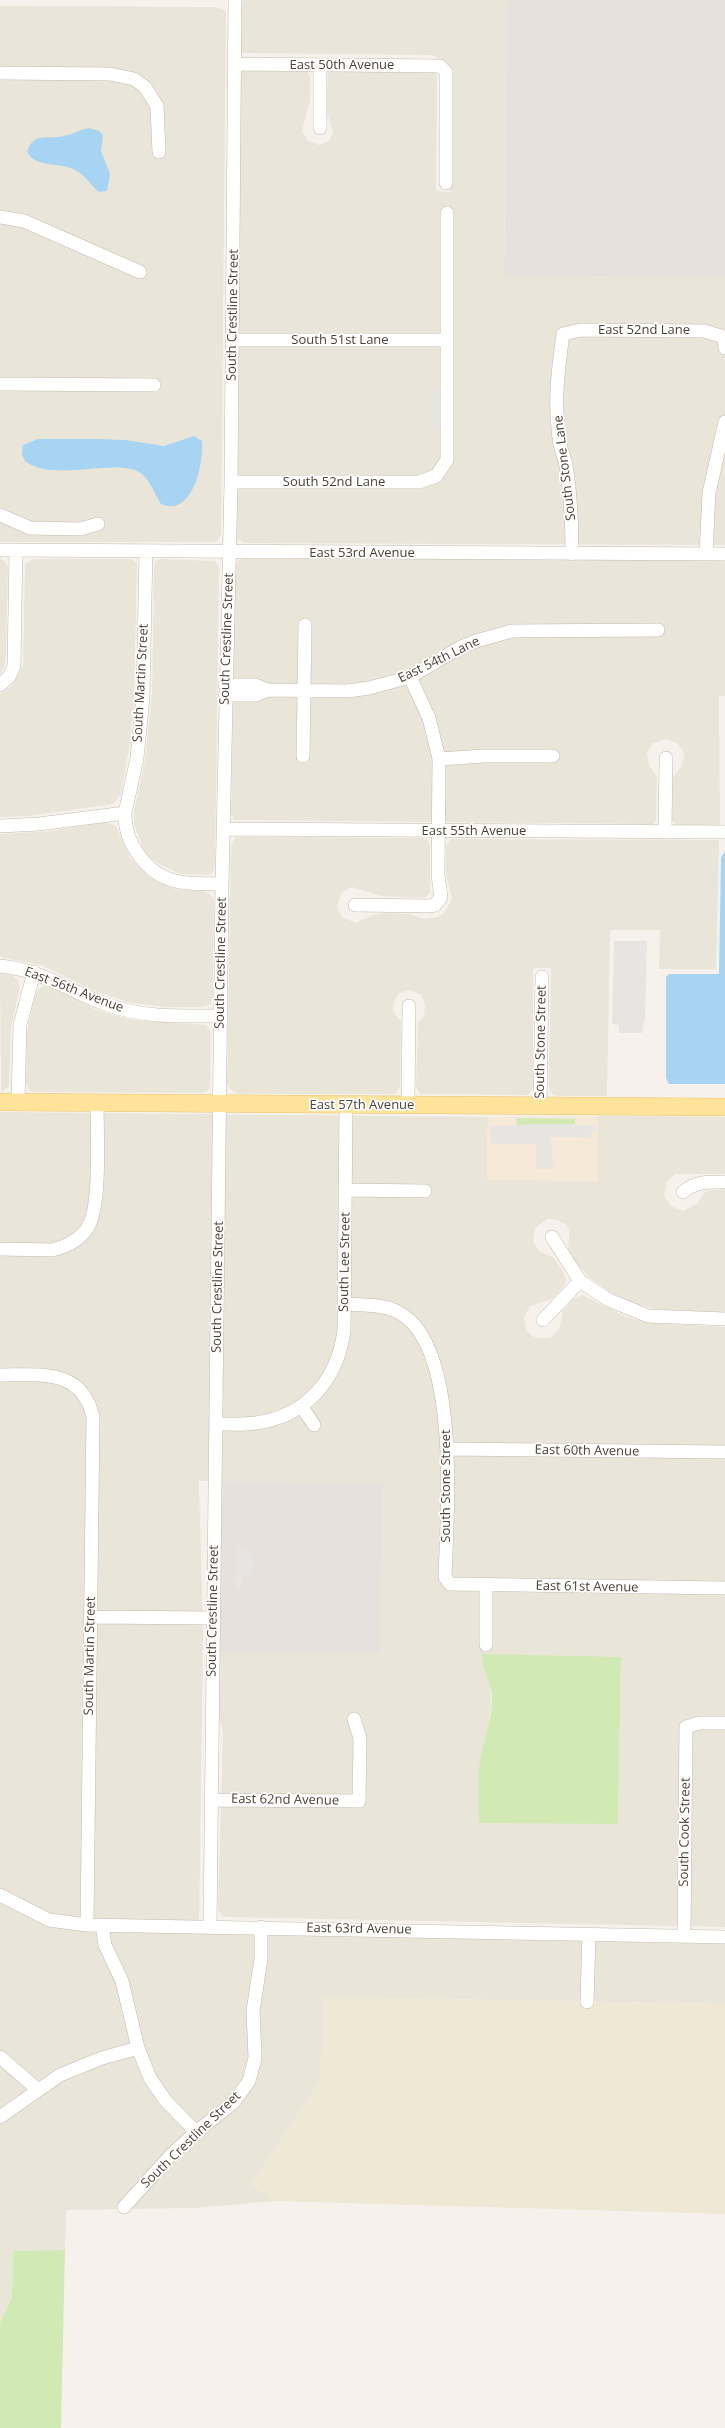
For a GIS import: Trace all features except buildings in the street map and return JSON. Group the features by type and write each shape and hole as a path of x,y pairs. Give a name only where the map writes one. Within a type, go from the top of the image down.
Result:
{"main road":[{"name":"East 57th Avenue","path":"0,1102 725,1107"}],"street":[{"name":"South Crestline Street","path":"210,1926 212,1618 216,1424 220,1016 225,690 231,482 235,0"},
{"name":"East 50th Avenue","path":"235,64 320,66 431,64 440,66 446,72 446,183"},
{"path":"320,66 320,128"},
{"path":"0,73 110,74 134,79 145,87 157,106 159,152"},
{"path":"447,213 447,340"},
{"path":"0,217 24,221 140,272"},
{"name":"East 52nd Lane","path":"563,334 581,330 704,331 724,342"},
{"name":"South Stone Lane","path":"563,334 557,374 558,419 559,440 566,464 572,506 572,554"},
{"name":"South 51st Lane","path":"232,340 447,340"},
{"name":"South 52nd Lane","path":"231,482 419,482 436,476 447,460 447,340"},
{"path":"0,384 154,385"},
{"path":"706,554 708,492 725,422"},
{"path":"0,515 30,528 80,529 98,524"},
{"name":"East 53rd Avenue","path":"0,550 725,554"},
{"path":"3,683 12,671 15,657 16,550"},
{"name":"South Martin Street","path":"125,814 137,758 143,696 146,552"},
{"path":"303,756 304,624"},
{"name":"East 54th Lane","path":"225,690 255,685 268,690 304,691 369,688 410,677 461,647 476,641 512,631 658,630"},
{"path":"355,905 428,906 439,902 441,891 438,875 439,759 429,718 410,677"},
{"path":"439,759 484,756 553,756"},
{"path":"665,832 666,758"},
{"path":"0,826 39,824 125,814 125,824 134,846 147,865 156,872 166,878 188,883 222,884"},
{"name":"East 55th Avenue","path":"223,829 725,832"},
{"name":"East 56th Avenue","path":"0,966 34,972 121,1009 169,1016 220,1016"},
{"path":"18,1102 20,1025 24,1000 34,972"},
{"name":"South Stone Street","path":"540,1106 542,977"},
{"path":"408,1105 409,1006"},
{"path":"0,1249 52,1250 68,1245 82,1234 91,1222 96,1204 97,1102"},
{"name":"South Lee Street","path":"216,1424 256,1423 270,1420 302,1407 326,1381 337,1360 342,1340 344,1304 346,1104"},
{"path":"683,1192 691,1185 701,1182 725,1182"},
{"path":"346,1190 424,1191"},
{"path":"552,1237 580,1281 609,1300 648,1316 725,1319"},
{"path":"543,1320 580,1281"},
{"name":"South Stone Street","path":"344,1304 373,1305 398,1312 415,1324 428,1343 446,1424 449,1449 446,1577 450,1584"},
{"name":"South Martin Street","path":"0,1375 55,1376 72,1383 80,1390 90,1408 92,1418 87,1925"},
{"path":"302,1407 314,1425"},
{"name":"East 60th Avenue","path":"449,1449 725,1452"},
{"name":"East 61st Avenue","path":"450,1584 486,1586 725,1588"},
{"path":"486,1586 486,1645"},
{"path":"91,1617 212,1618"},
{"name":"East 62nd Avenue","path":"212,1800 360,1801 360,1738 354,1719"},
{"name":"South Cook Street","path":"684,1936 686,1727 699,1723 725,1723"},
{"name":"East 63rd Avenue","path":"0,1895 49,1920 87,1925 210,1926 725,1937"},
{"path":"102,1925 105,1945 122,1981 138,2048 150,2078 165,2100 196,2132"},
{"name":"South Crestline Street","path":"124,2207 170,2156 196,2132 233,2103 249,2081 255,2058 253,2010 261,1959 261,1927"},
{"path":"587,2002 589,1934"},
{"path":"0,2117 37,2089 60,2075 102,2058 138,2048"},
{"path":"0,2057 37,2089"}],"shaded area":[{"path":"244,0 507,0 504,276 725,277 725,545 244,543 236,538 241,72 245,70 307,72 310,77 310,100 302,131 308,141 319,145 329,141 333,133 326,109 328,72 434,72 437,77 436,191 450,192 452,75 446,63 432,55 243,53 240,51 240,5"},
{"path":"507,0 725,0 725,277 504,276"},
{"path":"0,6 215,7 224,10 226,13 221,535 216,542 0,542"},
{"path":"432,389 440,389 439,429 431,429"},
{"path":"0,558 8,567 6,654 4,668 0,674"},
{"path":"32,559 131,559 137,563 134,704 130,743 121,794 113,804 28,816 0,817 0,694 12,686 23,666 25,565"},
{"path":"161,559 215,561 219,567 215,863 213,872 208,875 180,874 161,865 149,857 143,848 134,824 134,811 145,760 152,694 154,567 156,561"},
{"path":"725,559 725,696 719,696 720,825 678,825 672,821 673,778 681,767 684,752 677,743 667,739 653,743 647,752 649,765 657,777 656,820 653,824 234,820 231,813 235,566 239,560"},
{"path":"105,822 116,826 130,858 149,877 177,890 204,891 212,896 214,901 213,998 210,1005 202,1007 164,1007 127,1002 95,991 41,965 0,957 0,834 52,831"},
{"path":"236,837 423,838 428,840 430,846 430,892 428,895 424,898 382,896 352,887 341,893 337,907 342,917 356,923 372,915 386,913 408,914 425,919 438,917 444,913 452,899 446,872 446,845 451,839 719,840 716,969 659,969 660,930 610,930 607,1096 557,1096 551,1093 549,1087 551,968 533,968 533,1087 528,1095 420,1094 416,1087 418,1023 424,1016 425,1005 422,995 409,990 398,994 393,1004 393,1011 401,1022 400,1086 395,1094 238,1094 230,1089 227,1082 231,844"},
{"path":"614,941 647,941 645,1016 642,1033 619,1033 619,1025 612,1024"},
{"path":"0,973 13,976 17,979 20,987 11,1028 9,1086 1,1092"},
{"path":"43,986 53,988 99,1011 132,1020 206,1025 211,1032 210,1087 206,1092 199,1093 31,1092 26,1083 27,1031 35,996 38,990"},
{"path":"0,1112 488,1117 487,1179 598,1181 598,1116 725,1117 725,1174 676,1174 667,1181 664,1195 671,1206 683,1211 697,1204 706,1191 725,1189 725,1312 661,1310 635,1304 611,1293 589,1277 568,1251 569,1231 567,1225 555,1219 547,1219 535,1228 533,1241 539,1251 554,1258 564,1273 566,1281 563,1287 552,1299 530,1306 524,1317 526,1330 531,1335 537,1338 550,1338 559,1330 563,1311 574,1298 583,1295 626,1317 649,1323 725,1327 725,1927 225,1917 221,1915 218,1909 223,1732 218,1712 218,1650 380,1653 383,1484 199,1481 203,1632 199,1933 725,1944 725,2004 324,1997 321,2079 251,2184 275,2201 194,2208 66,2210 65,2250 13,2251 12,2297 0,2323","holes":["621,1657 618,1824 479,1822 479,1767 487,1739 491,1705 490,1682"]},
{"path":"598,1116 598,1181 487,1180 488,1117"},
{"path":"544,1124 596,1125 596,1132 591,1132 591,1138 551,1137 553,1169 536,1169 536,1144 491,1144 490,1126"},
{"path":"220,1481 383,1484 380,1653 218,1652"},
{"path":"236,1544 253,1555 253,1575 243,1575 241,1587 236,1588 235,1585"},
{"path":"324,1997 725,2004 725,2214 275,2201 251,2184 321,2079"}],"green space":[{"path":"516,1118 575,1119 575,1124 517,1126"},
{"path":"482,1654 621,1657 618,1824 479,1823 479,1767 492,1707 492,1692 483,1665"},
{"path":"65,2250 61,2428 0,2428 0,2323 12,2297 13,2251"}],"water":[{"path":"89,128 99,131 103,135 101,151 110,174 107,191 99,192 84,176 77,171 67,167 42,163 31,157 27,152 33,141 37,139 64,136"},
{"path":"194,436 202,441 201,462 198,474 189,496 181,503 172,506 161,504 146,478 133,470 104,468 53,470 37,467 25,461 22,455 23,445 38,439 125,440 164,446"},
{"path":"725,851 725,1084 669,1084 666,1078 666,977 669,974 719,974 721,858"}]}
